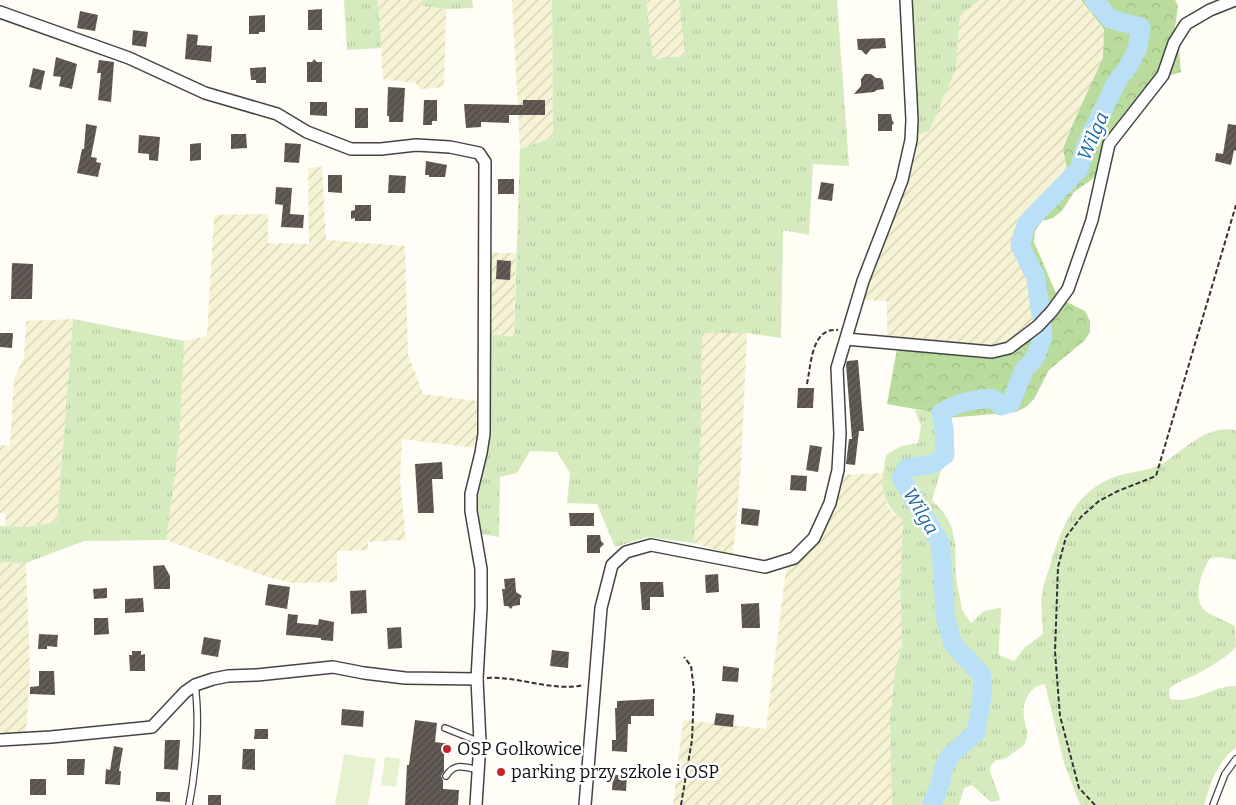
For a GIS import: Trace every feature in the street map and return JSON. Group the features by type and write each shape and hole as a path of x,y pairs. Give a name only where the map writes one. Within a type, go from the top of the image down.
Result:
{"street":[{"path":"585,805 601,608 612,565 626,552 651,545 764,567 794,558 814,538 830,503 838,470 840,434 837,368 863,281 902,180 911,140 912,120 906,0"},
{"path":"847,335 992,352 1010,348 1038,326 1068,289 1092,220 1109,144 1163,75 1174,43 1186,24 1210,10 1235,0"},
{"path":"0,12 129,58 205,93 277,114 307,132 351,149 381,149 416,145 450,147 479,153 485,162 484,434 471,494 470,511 481,569 477,679 480,742 476,805"},
{"path":"0,740 152,727 185,692 195,685 228,676 333,667 405,678 477,679"}],"lane":[{"path":"189,805 194,778 196,744 195,685"},
{"path":"445,728 480,742"},
{"path":"1213,805 1224,774 1236,759"},
{"path":"446,776 450,769 456,766 478,770"}],"path":[{"path":"1095,805 1079,788 1060,716 1055,652 1058,567 1066,537 1098,501 1156,476 1236,205"},
{"path":"807,384 815,345 819,338 825,332 833,330 847,335"},
{"path":"681,805 692,740 694,690 692,666 684,657"},
{"path":"477,679 492,678 577,687 594,684"}],"shaded area":[{"path":"378,0 422,0 423,6 446,9 444,87 421,89 415,83 383,79"},
{"path":"512,0 552,0 553,137 520,149"},
{"path":"646,0 679,0 685,56 653,59"},
{"path":"980,0 1081,0 1104,29 1103,58 1063,149 1067,169 1059,185 1014,230 1020,260 1030,280 1036,313 1048,322 989,357 897,349 887,346 887,301 864,300 915,135 956,68 960,15"},
{"path":"322,167 326,240 405,246 408,354 423,394 478,401 478,436 475,448 402,439 400,480 406,540 368,542 368,550 337,551 337,582 293,583 265,576 166,540 184,341 207,336 214,215 268,214 268,243 309,244 308,168"},
{"path":"487,253 516,253 514,338 485,334"},
{"path":"73,319 57,522 27,527 5,526 6,514 0,513 0,445 10,446 14,379 24,357 26,321"},
{"path":"702,332 747,333 741,467 733,555 694,543 701,435"},
{"path":"883,473 883,492 889,509 903,521 900,584 902,645 895,671 890,718 892,805 673,805 683,720 766,729 786,569 810,553 830,520 840,475"},
{"path":"0,562 26,563 30,670 26,733 0,736"}],"green space":[{"path":"344,0 378,0 381,48 347,50"},
{"path":"422,0 472,0 473,8 446,9 423,6"},
{"path":"552,0 646,0 653,59 685,56 679,0 837,0 849,166 813,164 809,235 783,230 781,338 747,333 702,333 701,435 694,543 648,537 615,547 597,504 567,503 570,473 557,452 530,451 517,473 500,477 499,537 477,533 472,511 476,486 485,334 514,337 520,149 553,137"},
{"path":"910,0 980,0 960,15 956,68 929,131 915,135"},
{"path":"1081,0 1175,0 1178,6 1175,28 1181,72 1159,79 1119,132 1101,173 1074,192 1062,211 1053,218 1042,221 1035,231 1034,242 1056,293 1065,301 1085,311 1090,321 1090,332 1084,341 1049,370 1034,399 1026,407 1016,412 948,418 926,411 887,404 897,349 989,357 1047,322 1036,313 1030,280 1012,243 1014,230 1059,185 1067,169 1063,149 1103,58 1104,29"},
{"path":"73,319 184,341 179,442 166,540 84,541 26,563 0,562 0,526 27,527 57,522"},
{"path":"915,410 926,411 948,418 946,454 932,500 944,513 952,528 955,544 956,578 962,610 971,623 984,611 1001,608 999,655 1014,661 1025,647 1043,634 1043,588 1059,538 1077,504 1107,480 1158,466 1198,438 1207,434 1226,429 1236,430 1236,560 1219,557 1210,558 1203,572 1198,595 1204,609 1213,616 1235,626 1236,647 1228,655 1169,689 1170,699 1179,700 1196,697 1228,686 1236,686 1236,748 1219,766 1204,805 1080,805 1064,763 1045,684 1032,690 1024,703 1023,710 1027,738 1024,744 1020,749 1007,757 996,760 990,767 1000,800 991,802 972,785 964,788 959,805 892,805 890,718 895,671 902,645 900,584 903,521 885,499 883,475 886,455 901,446 918,443 921,426"},
{"path":"344,754 376,759 368,805 335,805"},
{"path":"385,757 400,759 396,787 381,785"}],"building":[{"path":"322,9 322,30 308,30 308,10"},
{"path":"80,11 98,15 95,31 77,28"},
{"path":"265,15 265,32 249,34 249,16"},
{"path":"133,30 148,32 146,47 132,45"},
{"path":"187,34 198,35 197,45 212,46 211,62 185,59"},
{"path":"885,38 886,48 871,49 866,55 861,50 858,50 857,39"},
{"path":"56,57 77,64 72,89 59,86 61,77 53,76"},
{"path":"314,59 317,62 322,62 322,82 307,82 307,62 312,62"},
{"path":"99,60 114,62 111,102 98,100 101,73 97,73"},
{"path":"266,67 266,83 256,83 256,80 251,80 250,68"},
{"path":"33,68 45,71 41,90 29,87"},
{"path":"865,74 881,78 884,89 854,94 861,86 861,79"},
{"path":"388,87 405,88 403,122 389,122 389,116 387,116"},
{"path":"424,100 437,100 437,121 432,121 432,125 423,125"},
{"path":"523,100 545,100 545,115 509,115 509,123 481,122 481,127 466,128 464,104 523,105"},
{"path":"310,102 327,102 327,116 310,115"},
{"path":"355,108 368,108 368,128 355,128"},
{"path":"878,114 891,114 894,123 892,131 878,131"},
{"path":"86,124 97,126 91,157 97,158 96,162 101,163 98,177 77,173 82,149 84,149"},
{"path":"1228,124 1236,125 1236,151 1234,150 1231,165 1215,161 1216,153 1223,154"},
{"path":"231,134 246,134 247,148 231,149"},
{"path":"139,135 160,137 158,161 149,160 149,154 138,153"},
{"path":"201,143 201,160 190,161 190,144"},
{"path":"285,143 301,144 299,163 284,162"},
{"path":"426,161 447,165 445,177 429,177 429,175 425,175"},
{"path":"328,175 342,175 342,193 328,192"},
{"path":"389,175 406,176 405,193 388,193"},
{"path":"498,179 514,179 514,194 498,194"},
{"path":"821,182 834,184 832,201 818,199"},
{"path":"276,187 292,188 290,214 304,215 303,228 281,227 283,205 275,204"},
{"path":"355,205 371,205 371,221 355,221 355,218 351,219 351,211 355,210"},
{"path":"497,260 511,261 510,280 496,279"},
{"path":"12,263 33,264 32,299 11,299"},
{"path":"0,333 13,333 12,348 0,347"},
{"path":"858,360 864,431 859,431 855,465 846,464 849,439 852,439 846,365 847,361"},
{"path":"798,388 814,388 813,408 797,408"},
{"path":"810,445 822,447 818,472 806,470"},
{"path":"442,462 443,479 432,479 434,513 418,513 415,464"},
{"path":"791,475 807,476 806,491 790,490"},
{"path":"742,508 760,510 758,526 741,524"},
{"path":"569,513 594,513 594,526 570,526"},
{"path":"587,535 600,535 601,541 604,544 600,548 600,553 587,553"},
{"path":"164,565 170,576 170,589 154,589 153,566"},
{"path":"718,574 719,592 706,593 705,575"},
{"path":"515,578 516,592 522,596 520,605 513,606 511,609 508,606 504,606 502,589 505,589 504,579"},
{"path":"640,582 663,582 664,597 650,597 650,610 642,610"},
{"path":"268,584 290,587 287,609 265,605"},
{"path":"107,588 107,598 94,599 93,589"},
{"path":"366,590 367,613 351,614 350,591"},
{"path":"143,598 144,612 125,613 125,599"},
{"path":"759,603 760,628 742,628 741,604"},
{"path":"288,614 298,615 297,623 318,625 319,619 334,622 333,641 286,635"},
{"path":"94,618 108,618 109,634 94,635"},
{"path":"401,627 402,648 388,649 387,628"},
{"path":"39,634 58,635 57,647 47,646 47,649 38,649"},
{"path":"204,637 221,640 218,657 201,654"},
{"path":"552,650 569,652 568,668 550,666"},
{"path":"132,651 141,651 141,655 145,654 145,671 130,671 129,655 132,655"},
{"path":"723,666 739,668 738,682 722,681"},
{"path":"39,671 54,671 55,695 30,694 30,687 39,686"},
{"path":"654,699 654,716 631,716 631,724 628,724 627,752 612,751 612,740 616,740 615,708 617,708 617,701"},
{"path":"342,709 364,711 363,727 341,725"},
{"path":"716,713 734,715 733,727 714,725"},
{"path":"415,720 437,723 435,742 450,744 449,755 444,754 444,771 441,776 443,789 459,790 458,805 405,805 407,765 409,765"},
{"path":"255,729 268,729 268,739 254,739"},
{"path":"165,740 180,740 178,770 164,769"},
{"path":"114,746 123,748 119,771 121,771 120,785 105,784 106,769 110,770"},
{"path":"243,749 255,749 255,770 242,769"},
{"path":"67,759 85,759 84,775 67,775"},
{"path":"613,775 627,775 626,791 612,790"},
{"path":"30,779 46,779 46,795 30,795"},
{"path":"156,792 170,792 170,802 156,801"},
{"path":"208,795 221,795 221,805 208,805"}],"waterway":[{"name":"Wilga","path":"1041,315 1036,278 1020,245 1027,223 1079,169 1086,145 1117,81 1128,67 1137,50 1141,27 1110,19 1094,0"},
{"name":"Wilga","path":"932,805 941,782 943,769 950,756 976,732 982,698 982,675 953,644 945,616 940,542 901,478 907,468 933,464 945,455 941,413 965,402 992,398 1001,406 1011,403 1024,370 1035,358 1043,336 1042,324"}],"place":[{"name":"OSP Golkowice","path":"447,749"},
{"name":"parking przy szkole i OSP","path":"501,772"}]}
